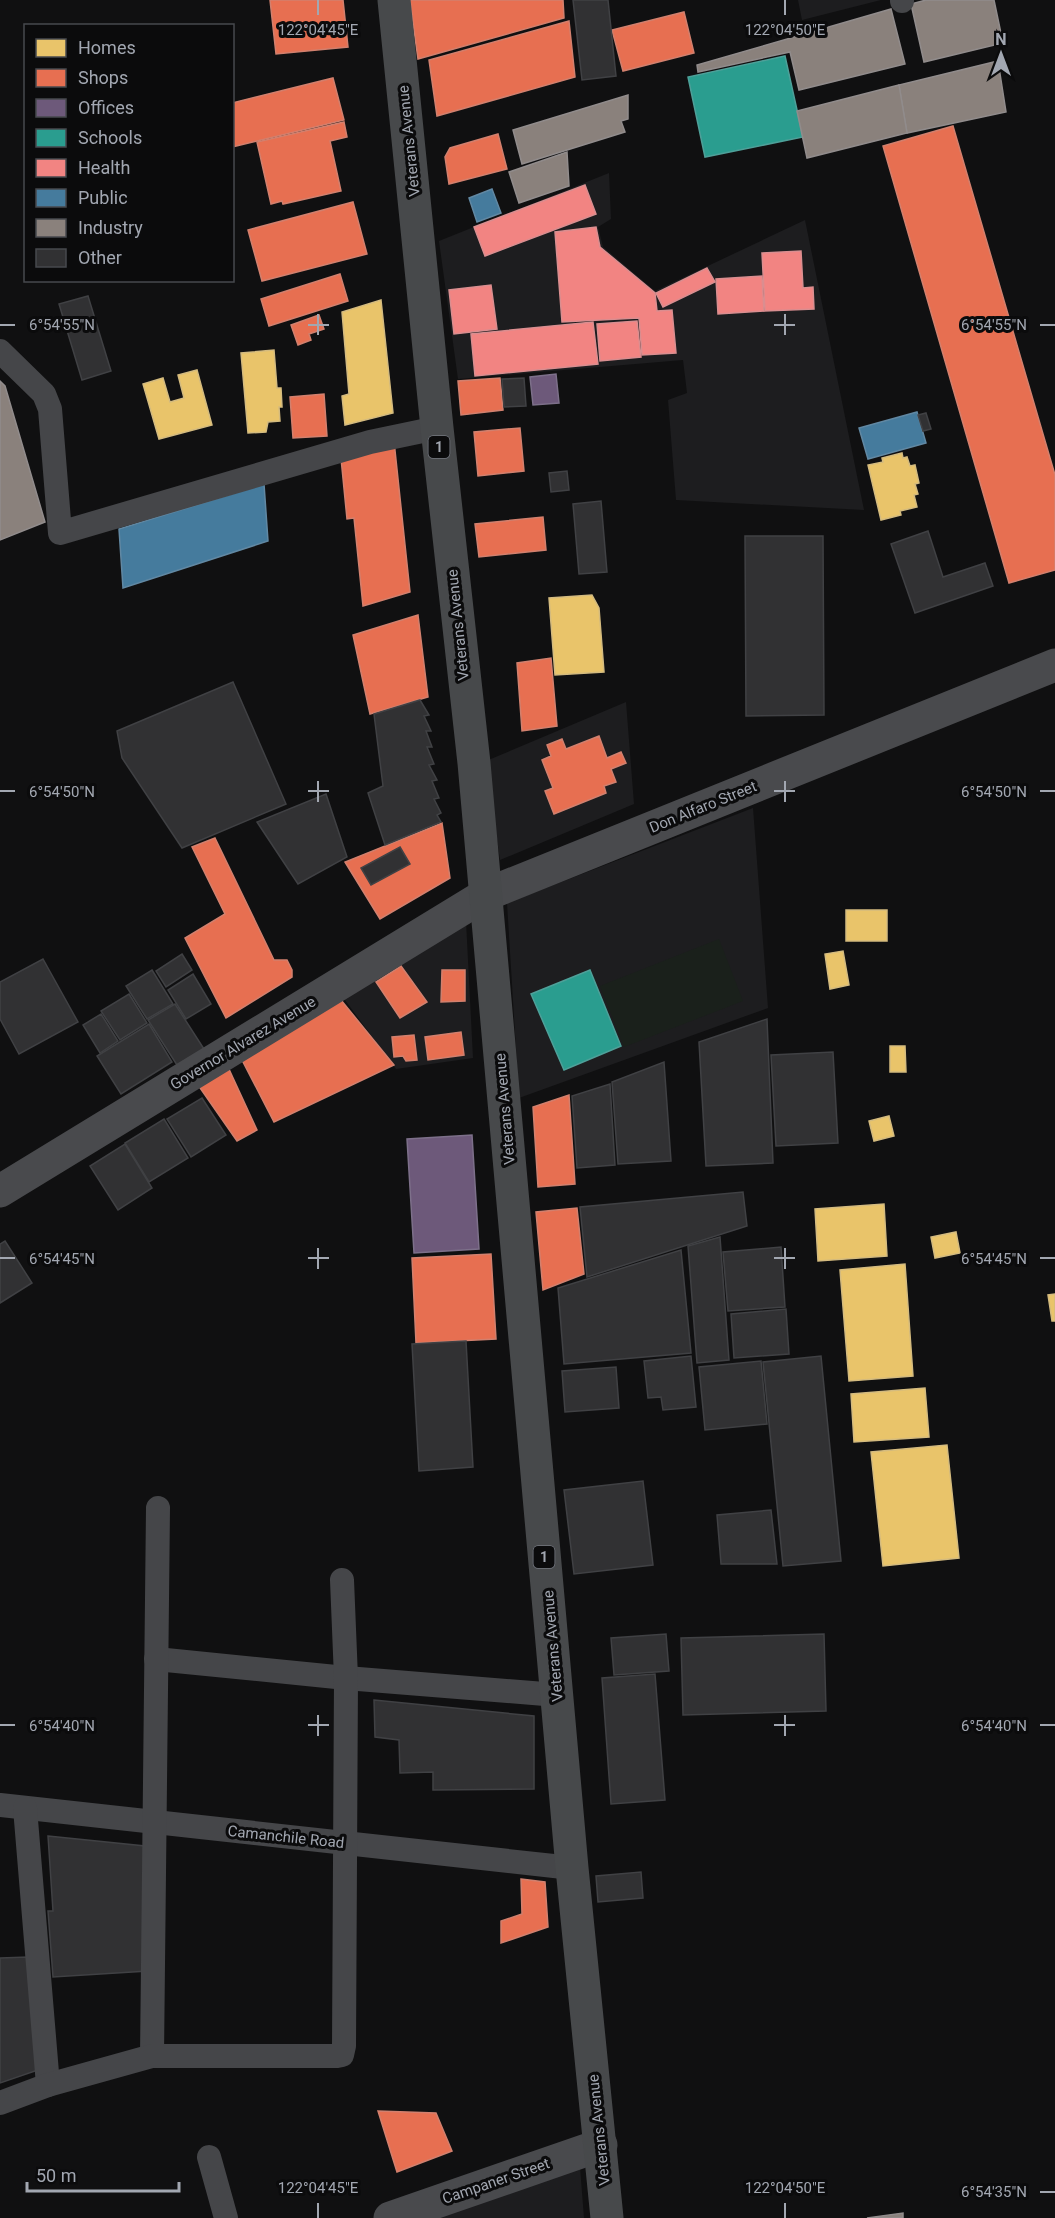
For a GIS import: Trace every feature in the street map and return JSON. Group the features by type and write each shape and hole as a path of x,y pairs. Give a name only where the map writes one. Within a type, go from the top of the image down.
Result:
{"main road":[{"name":"Veterans Avenue","path":"394,0 485,895 572,1868 607,2218"},
{"name":"Don Alfaro Street","path":"485,895 1055,665"},
{"name":"Governor Alvarez Avenue","path":"0,1191 485,895"},
{"name":"Campaner Street","path":"390,2218 601,2145"}],"street":[{"path":"0,351 44,394 50,409 60,533 370,442 437,428"},
{"path":"152,2056 158,1508"},
{"path":"0,2103 48,2085 152,2056 342,2055 344,2046 346,1678 342,1580"},
{"path":"156,1659 346,1678 557,1695"},
{"name":"Camanchile Road","path":"0,1805 572,1868"},
{"path":"25,1808 48,2085"},
{"path":"209,2157 226,2218"}],"shaded area":[{"path":"798,0 881,0 802,20"},
{"path":"609,173 611,219 598,227 603,247 655,291 805,220 864,510 676,500 668,400 687,393 683,360 458,379 439,241"},
{"path":"626,702 634,804 500,860 486,761"},
{"path":"753,808 768,1008 519,1098 507,903"},
{"path":"466,921 473,1058 396,1069 342,996"},
{"path":"719,939 743,1001 624,1047 600,986"},
{"path":"580,2167 584,2218 430,2218"}],"building: Homes":[{"path":"381,300 393,413 345,425 342,396 349,394 342,312"},
{"path":"274,350 277,388 281,388 280,421 268,422 266,432 248,433 241,353"},
{"path":"197,370 212,425 159,439 143,384 163,378 170,402 184,398 178,375"},
{"path":"902,453 903,458 907,457 910,466 915,465 919,483 915,484 918,494 914,495 917,507 900,511 901,515 881,520 868,465 883,462 882,458"},
{"path":"592,595 599,608 604,672 555,675 549,598"},
{"path":"846,910 887,910 887,941 846,941"},
{"path":"843,951 849,985 830,989 825,954"},
{"path":"890,1046 905,1046 906,1072 890,1072"},
{"path":"889,1116 894,1136 874,1141 869,1121"},
{"path":"884,1204 887,1256 818,1261 815,1209"},
{"path":"956,1232 960,1253 935,1258 931,1237"},
{"path":"905,1264 913,1376 849,1381 840,1270"},
{"path":"1055,1294 1055,1321 1052,1321 1048,1295"},
{"path":"925,1388 929,1437 854,1442 851,1394"},
{"path":"947,1445 959,1558 883,1566 871,1452"}],"building: Shops":[{"path":"270,0 343,0 348,47 276,54"},
{"path":"410,0 563,0 564,18 418,59"},
{"path":"684,12 694,53 623,71 612,30"},
{"path":"569,21 575,77 437,116 429,60"},
{"path":"333,78 344,120 234,147 234,103"},
{"path":"344,122 347,137 330,141 341,191 283,204 282,201 271,204 257,142"},
{"path":"953,126 1055,475 1055,570 1009,583 883,146"},
{"path":"498,134 507,169 449,184 445,157 450,148"},
{"path":"353,202 367,254 262,281 248,230"},
{"path":"340,274 348,301 269,326 261,299"},
{"path":"319,315 324,329 309,334 311,340 298,345 291,325"},
{"path":"500,378 503,410 461,415 458,381"},
{"path":"324,394 327,436 293,438 290,397"},
{"path":"520,428 524,471 478,476 474,432"},
{"path":"394,441 410,592 363,606 354,518 347,519 341,458"},
{"path":"543,517 546,550 479,557 475,524"},
{"path":"418,615 428,697 370,714 353,635"},
{"path":"551,658 557,726 522,731 517,663"},
{"path":"599,736 607,758 621,752 626,763 611,769 616,782 604,786 606,793 554,814 545,791 553,788 542,760 551,756 547,745 562,739 566,749"},
{"path":"442,823 450,878 380,919 345,862"},
{"path":"215,838 274,960 287,960 292,970 292,977 226,1018 185,938 225,914 192,847"},
{"path":"401,966 427,1002 400,1018 376,982"},
{"path":"442,970 465,970 465,1001 441,1002"},
{"path":"341,1000 394,1065 274,1122 241,1058"},
{"path":"461,1032 464,1055 428,1060 425,1037"},
{"path":"414,1035 417,1060 406,1061 403,1056 394,1057 392,1037"},
{"path":"228,1067 257,1130 237,1141 198,1085"},
{"path":"569,1095 575,1184 538,1187 533,1107"},
{"path":"577,1208 584,1274 543,1290 536,1212"},
{"path":"491,1254 496,1339 416,1343 412,1258"},
{"path":"521,1879 545,1882 548,1927 501,1943 501,1921 522,1914"},
{"path":"378,2111 436,2113 452,2151 397,2172"}],"building: Offices":[{"path":"556,374 559,403 533,405 530,377"},
{"path":"472,1135 479,1249 414,1253 407,1139"}],"building: Schools":[{"path":"785,56 803,137 705,157 688,77"},
{"path":"590,970 621,1046 564,1070 531,994"}],"building: Health":[{"path":"585,185 596,214 485,256 474,227"},
{"path":"596,227 600,247 655,293 657,311 672,310 676,353 642,355 639,318 562,322 555,232"},
{"path":"801,251 803,288 813,287 814,309 765,311 762,253"},
{"path":"707,268 715,282 663,307 656,293"},
{"path":"762,276 764,311 718,314 716,279"},
{"path":"491,285 497,329 454,334 449,290"},
{"path":"637,321 641,357 600,361 597,324"},
{"path":"593,322 598,364 475,376 471,334"}],"building: Public":[{"path":"492,189 501,213 477,222 469,198"},
{"path":"917,412 926,443 868,459 859,428"},
{"path":"264,484 268,541 123,588 119,529"}],"building: Industry":[{"path":"926,0 994,0 1003,43 924,62 911,4"},
{"path":"891,9 905,64 799,90 790,52 698,72 697,65"},
{"path":"998,61 1006,112 907,133 899,85"},
{"path":"899,85 907,133 807,158 797,111"},
{"path":"628,95 628,119 621,121 625,132 522,164 513,130"},
{"path":"567,152 569,186 519,203 509,172"},
{"path":"0,381 5,386 45,522 0,540"},
{"path":"903,2213 903,2218 867,2218"}],"building: Other":[{"path":"573,0 608,0 616,76 582,80"},
{"path":"88,296 111,371 82,380 59,304"},
{"path":"524,378 526,406 504,407 502,379"},
{"path":"926,413 931,429 923,431 918,415"},
{"path":"567,471 569,490 551,492 549,473"},
{"path":"601,501 607,572 579,574 573,504"},
{"path":"928,531 943,577 985,563 993,586 915,613 891,544"},
{"path":"745,536 823,536 824,715 746,716"},
{"path":"233,682 286,804 182,848 122,758 117,731"},
{"path":"420,700 429,715 424,716 431,731 426,731 432,747 427,747 434,764 429,765 437,780 432,781 439,798 434,799 441,813 437,815 441,822 385,845 368,793 383,786 374,714"},
{"path":"326,794 347,857 298,884 257,822"},
{"path":"400,847 410,864 371,885 361,868"},
{"path":"182,954 192,970 166,987 156,971"},
{"path":"43,959 78,1022 19,1054 0,1019 0,982"},
{"path":"152,970 173,1004 147,1019 126,986"},
{"path":"193,974 211,1004 186,1019 168,990"},
{"path":"129,994 147,1023 120,1040 101,1011"},
{"path":"175,1004 204,1049 177,1065 148,1020"},
{"path":"101,1014 118,1041 100,1053 83,1025"},
{"path":"767,1019 773,1163 706,1166 699,1042"},
{"path":"149,1024 172,1062 121,1094 97,1056"},
{"path":"833,1052 838,1143 776,1146 771,1055"},
{"path":"664,1062 671,1161 618,1164 612,1082"},
{"path":"610,1084 615,1165 577,1168 572,1096"},
{"path":"202,1098 226,1135 191,1157 167,1119"},
{"path":"164,1119 188,1158 149,1182 125,1143"},
{"path":"125,1144 152,1188 118,1210 90,1166"},
{"path":"743,1192 747,1226 587,1277 580,1207"},
{"path":"720,1237 729,1360 697,1363 688,1246"},
{"path":"5,1241 32,1283 0,1303 0,1244"},
{"path":"781,1247 785,1307 728,1311 723,1252"},
{"path":"681,1250 691,1353 564,1364 558,1288"},
{"path":"786,1309 789,1354 734,1358 731,1314"},
{"path":"466,1341 473,1467 419,1471 412,1344"},
{"path":"691,1356 696,1407 663,1410 661,1397 648,1398 644,1361"},
{"path":"821,1356 841,1561 783,1566 763,1362"},
{"path":"761,1361 767,1424 705,1430 699,1367"},
{"path":"616,1367 619,1408 565,1412 562,1371"},
{"path":"643,1481 653,1565 574,1574 564,1490"},
{"path":"771,1510 777,1564 721,1564 717,1515"},
{"path":"666,1634 669,1671 614,1675 611,1638"},
{"path":"824,1634 826,1711 683,1715 681,1638"},
{"path":"655,1674 665,1800 611,1804 602,1678"},
{"path":"374,1700 534,1716 534,1789 433,1790 433,1772 400,1773 399,1740 375,1737"},
{"path":"48,1836 145,1846 148,1971 53,1977 48,1911 53,1911"},
{"path":"641,1872 643,1898 598,1902 596,1876"},
{"path":"28,1957 38,2070 0,2083 0,1958"}]}
